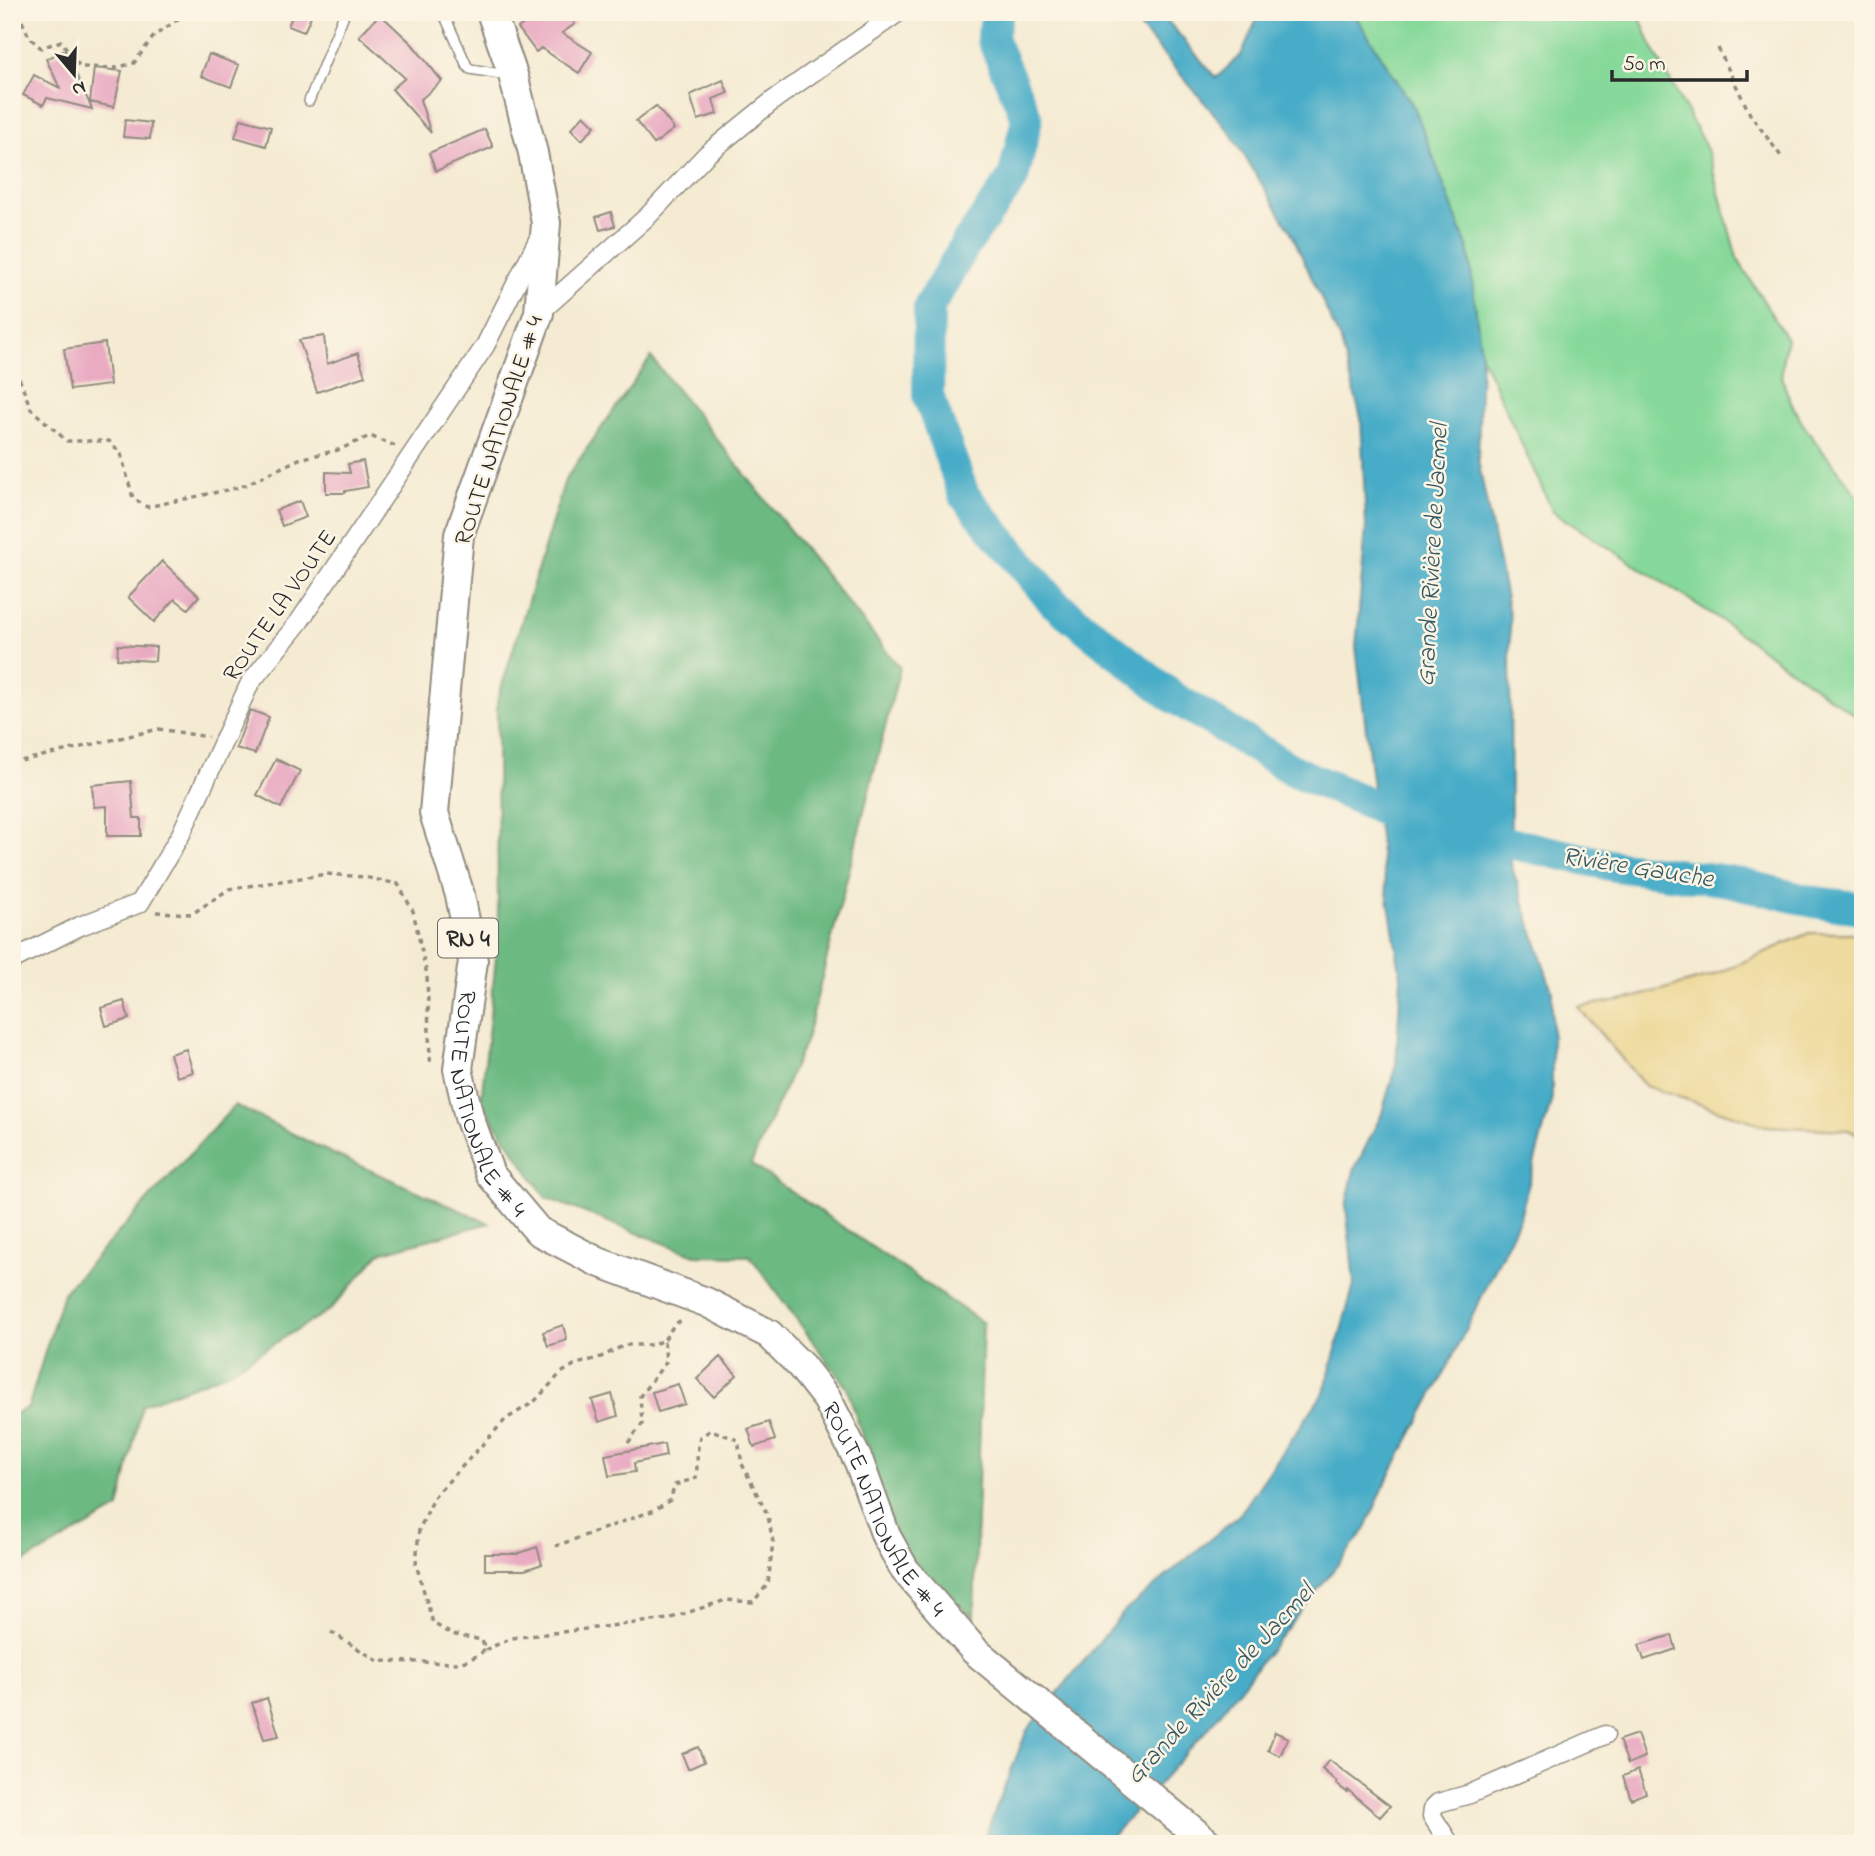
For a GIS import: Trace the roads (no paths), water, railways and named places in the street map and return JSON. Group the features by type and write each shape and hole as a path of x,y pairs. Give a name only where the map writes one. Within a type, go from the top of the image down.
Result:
{"main road":[{"name":"ROUTE NATIONALE # 4","path":"491,12 513,75 533,153 546,223 539,313 459,535 434,813 460,895 473,961 458,1069 469,1117 490,1174 538,1231 598,1262 706,1302 769,1334 801,1366 827,1399 859,1462 886,1536 905,1570 975,1651 1209,1844"}],"street":[{"path":"539,313 648,215 706,154 775,99 899,12"},
{"name":"ROUTE LA VOUTE","path":"17,957 80,926 140,903 181,834 250,683 299,622 485,346 546,223"},
{"path":"1450,1844 1432,1815 1433,1808 1438,1803 1470,1794 1605,1735"}],"lane":[{"path":"309,101 345,12"},
{"path":"443,12 470,69 513,75"}],"water":[{"path":"1127,12 1160,12 1216,78 1241,55 1257,19 1264,12 1353,12 1415,109 1469,252 1481,356 1478,460 1510,618 1511,864 1552,991 1552,1098 1519,1220 1448,1366 1385,1484 1365,1530 1206,1731 1105,1844 982,1844 1027,1730 1124,1612 1240,1514 1324,1392 1354,1284 1346,1206 1354,1170 1381,1116 1396,1065 1401,977 1382,862 1356,647 1366,526 1361,418 1341,342 1290,230 1229,131"}],"waterway":[{"name":"Grande Rivière de Jacmel","path":"998,12 992,38 1027,119 1013,178 966,244 929,307 928,395 964,495 1054,603 1173,697 1294,771 1415,823"},
{"name":"Rivière Gauche","path":"1469,834 1614,866 1729,881 1814,902 1863,908"}]}
